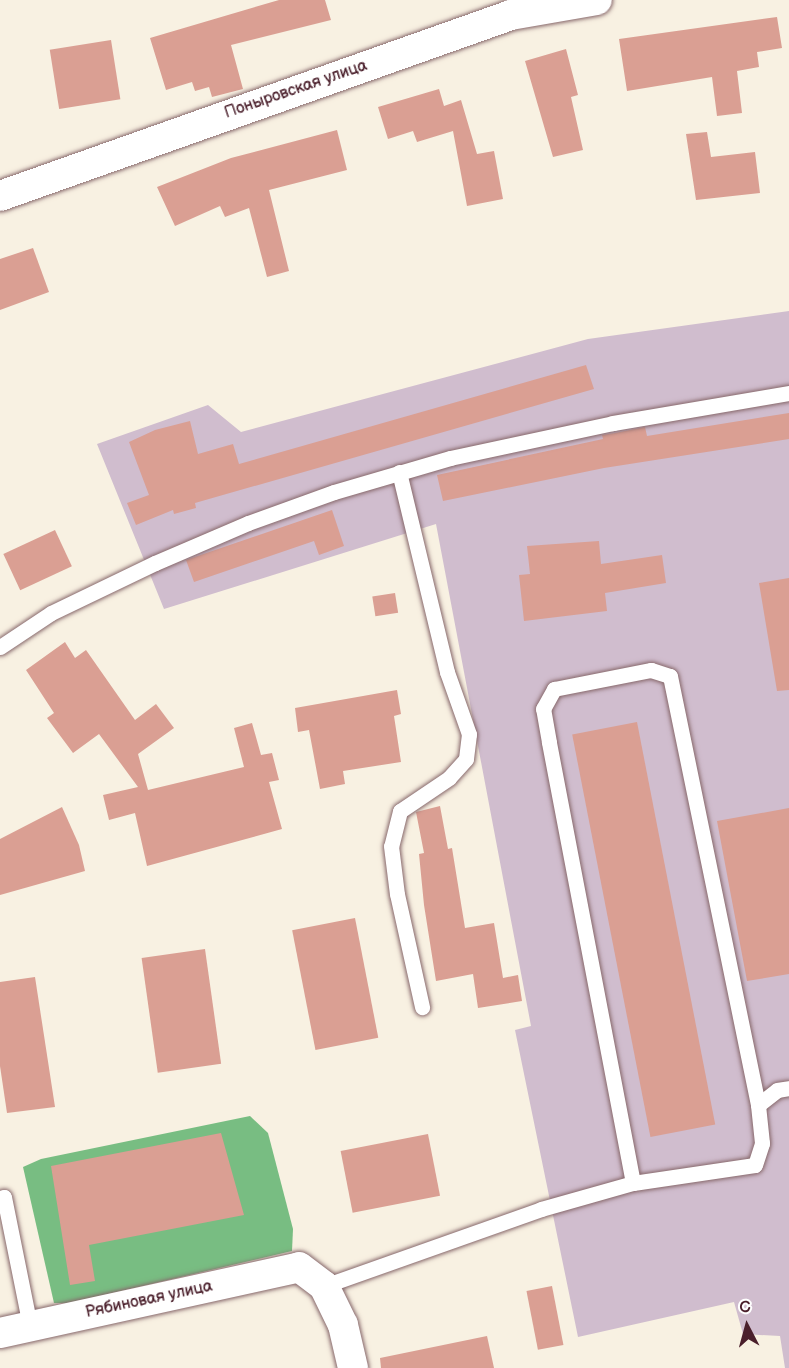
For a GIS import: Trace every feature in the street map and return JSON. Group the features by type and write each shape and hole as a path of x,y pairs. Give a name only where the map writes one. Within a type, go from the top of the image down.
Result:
{"street":[{"name":"Поныровская улица","path":"0,196 511,15 597,0"},
{"name":"Рябиновая улица","path":"0,1334 298,1267 324,1286"},
{"path":"324,1286 343,1325 353,1368"}],"lane":[{"path":"0,647 51,613 248,523 399,472 582,430 789,393"},
{"path":"399,472 447,672 469,734 466,759 449,778 400,810 391,846 397,894 423,1007"},
{"path":"324,1286 541,1209 633,1183 755,1165 762,1143 758,1105 669,676 651,670 554,689 543,709 633,1183"},
{"path":"758,1105 777,1090 789,1088"},
{"path":"0,1198 4,1197 30,1326"}],"shaded area":[{"path":"789,311 789,1368 785,1368 780,1336 743,1334 734,1302 578,1337 515,1030 531,1026 436,524 164,609 97,444 208,405 241,432 588,339"}],"green space":[{"path":"250,1116 268,1133 293,1229 292,1251 70,1303 54,1303 23,1167 41,1159"}],"building":[{"path":"279,0 325,0 331,20 231,45 243,89 212,97 209,87 195,91 192,82 166,90 150,38"},
{"path":"777,17 782,48 757,52 759,67 737,71 742,113 717,116 712,77 627,91 619,39"},
{"path":"111,40 120,99 59,109 50,50"},
{"path":"566,49 578,95 571,97 583,150 553,157 525,61"},
{"path":"439,89 444,106 461,100 477,154 494,151 503,199 467,206 453,131 417,142 413,131 388,139 378,107"},
{"path":"337,130 347,170 269,190 289,271 267,277 249,208 225,217 220,206 175,226 157,187 231,158"},
{"path":"707,132 711,157 755,152 760,193 696,200 686,134"},
{"path":"33,248 49,292 0,310 0,259"},
{"path":"586,365 594,389 195,503 196,508 174,514 173,510 136,525 127,503 149,495 129,442 155,430 190,421 198,454 233,444 239,464"},
{"path":"789,413 789,439 604,468 443,501 437,475 603,439 602,435 645,427 647,436"},
{"path":"332,510 344,546 319,555 314,541 194,582 186,560"},
{"path":"55,530 72,566 20,590 3,554"},
{"path":"599,541 601,564 662,555 666,583 605,593 607,611 524,621 519,575 530,574 527,546"},
{"path":"789,578 789,690 777,691 759,583"},
{"path":"395,593 398,613 375,616 372,597"},
{"path":"65,642 75,658 86,650 135,720 156,704 174,728 138,754 148,790 244,767 234,728 252,723 261,755 272,753 279,780 269,782 282,829 147,866 135,813 109,820 103,795 138,787 99,734 73,753 47,718 54,713 26,670"},
{"path":"397,690 401,714 394,716 401,762 343,771 345,784 320,789 309,730 298,732 295,708"},
{"path":"637,722 715,1124 650,1137 572,735"},
{"path":"440,806 448,849 452,848 465,928 494,923 503,978 518,975 522,1001 478,1008 473,974 436,981 424,905 419,854 424,853 416,812"},
{"path":"62,807 79,845 85,871 0,895 0,839"},
{"path":"789,808 789,974 747,981 717,821"},
{"path":"355,918 378,1038 315,1050 292,930"},
{"path":"205,949 221,1064 158,1073 142,958"},
{"path":"35,977 55,1107 7,1113 0,1066 0,982"},
{"path":"221,1133 244,1215 89,1245 95,1281 70,1285 51,1166"},
{"path":"428,1134 440,1196 353,1213 341,1151"},
{"path":"552,1286 563,1345 538,1350 526,1291"},
{"path":"487,1336 494,1368 381,1368 380,1358"}]}
